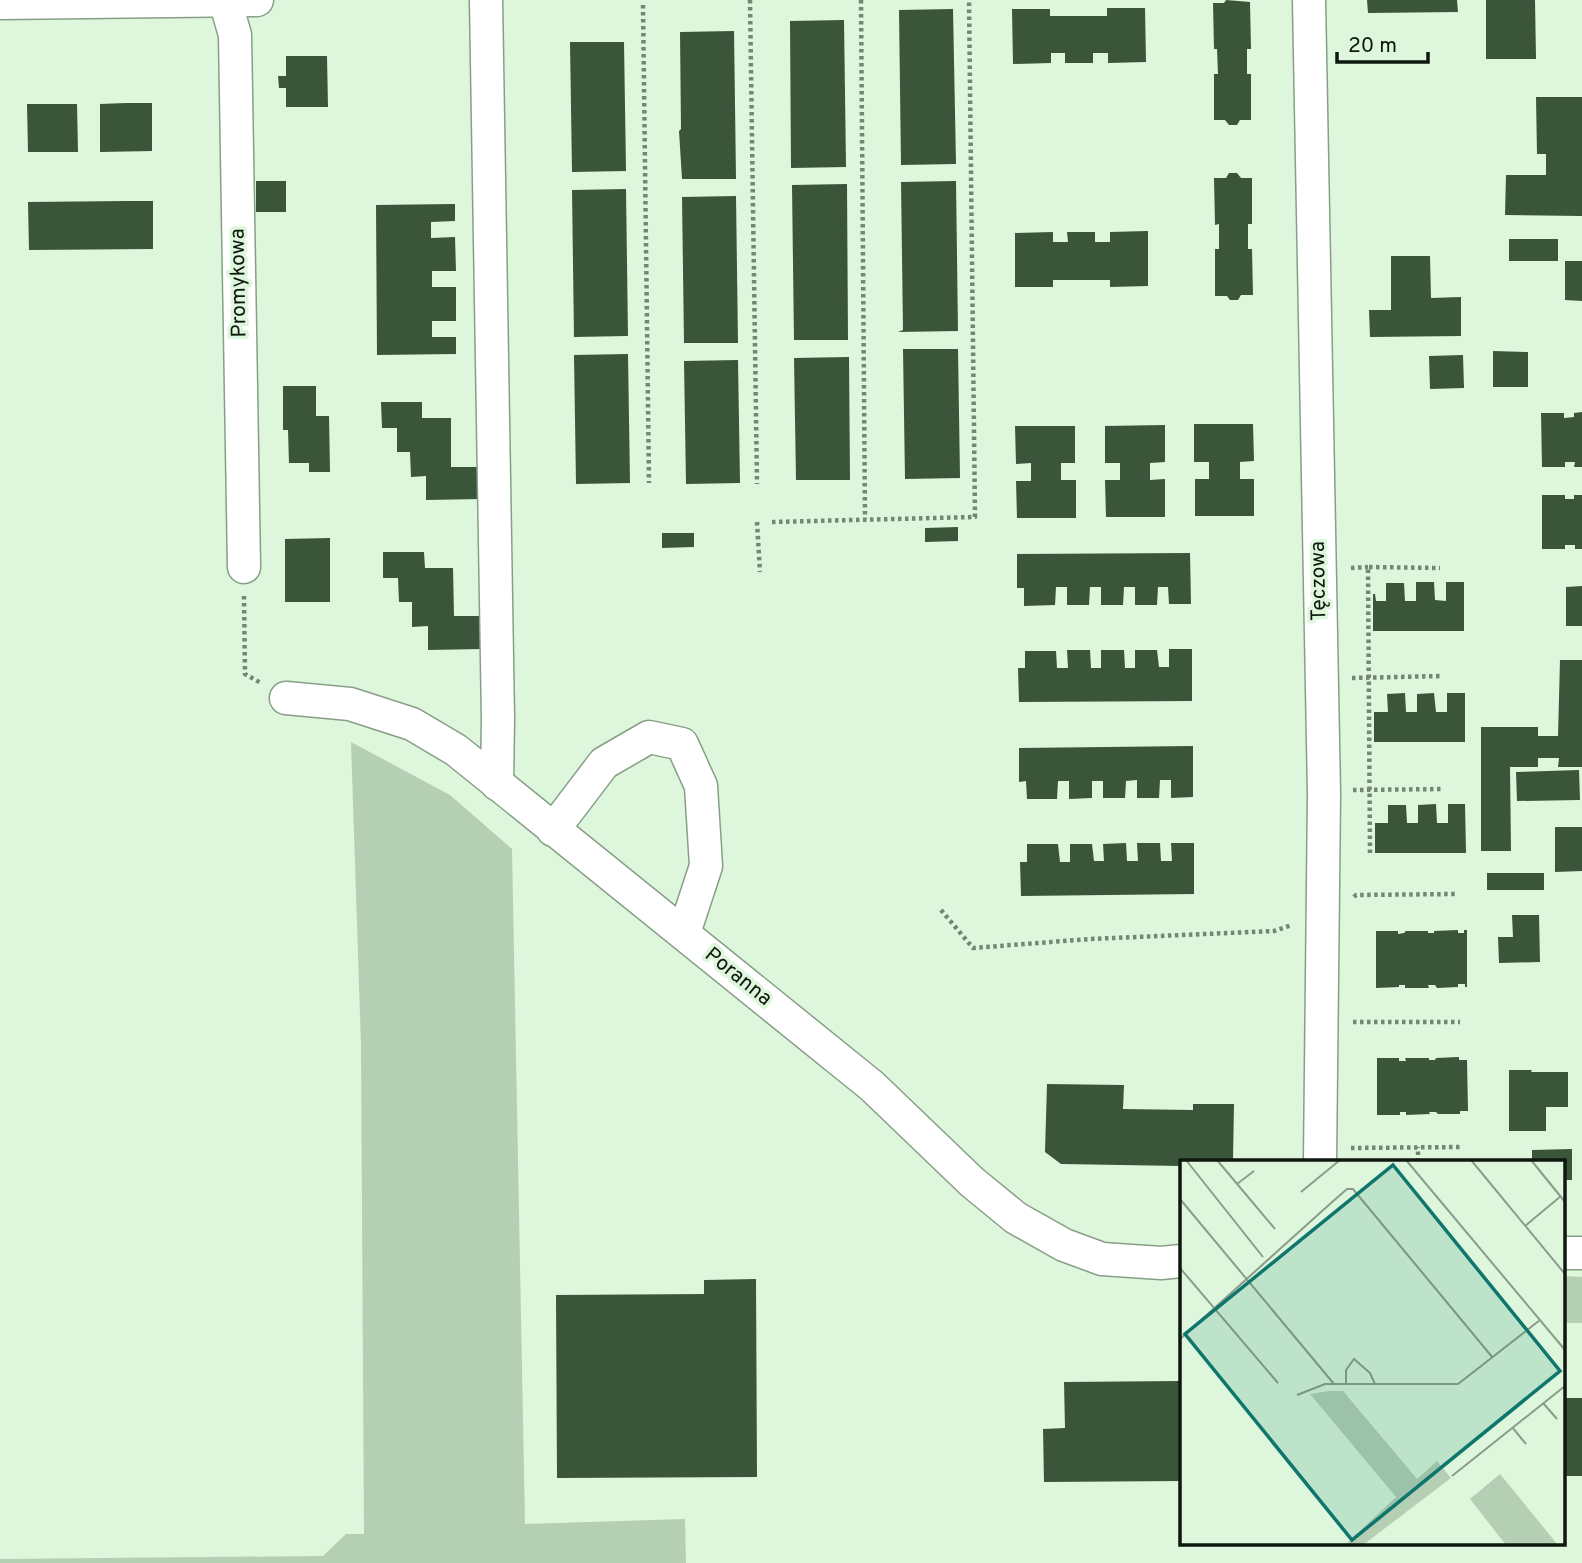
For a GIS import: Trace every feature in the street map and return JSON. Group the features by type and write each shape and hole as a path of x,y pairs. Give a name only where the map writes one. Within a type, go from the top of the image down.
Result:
{"street":[{"path":"0,3 257,0"},
{"path":"486,0 497,783"},
{"name":"Tęczowa","path":"1308,0 1324,790 1320,1156"},
{"name":"Promykowa","path":"225,1 235,35 244,567"},
{"name":"Poranna","path":"286,698 351,704 412,724 456,750 872,1086 971,1181 1016,1218 1064,1245 1102,1259 1180,1262"},
{"path":"553,830 604,763 649,737 682,744 701,786 706,866 684,933"},
{"path":"1564,1253 1582,1253"}],"path":[{"path":"750,0 757,484"},
{"path":"862,0 865,519"},
{"path":"772,522 975,517 969,0"},
{"path":"643,5 649,484"},
{"path":"758,522 760,572"},
{"path":"244,567 245,674 286,698"},
{"path":"1370,853 1368,567 1440,568"},
{"path":"1321,677 1442,676"},
{"path":"1324,790 1443,789"},
{"path":"941,910 973,948 1090,939 1274,932 1347,903 1356,895 1456,894"},
{"path":"1321,1023 1460,1022"},
{"path":"1418,1147 1418,1160"},
{"path":"1320,1156 1418,1147 1462,1147"}],"green space":[{"path":"351,742 450,795 512,849 525,1524 685,1519 686,1563 0,1563 0,1559 323,1556 346,1534 364,1534 361,1045"},
{"path":"1564,1276 1582,1277 1582,1323 1564,1323"}],"building":[{"path":"1226,0 1250,2 1251,49 1247,49 1247,74 1251,74 1251,120 1240,120 1237,125 1229,125 1225,120 1214,120 1214,74 1218,74 1217,49 1214,49 1213,3 1224,3"},
{"path":"1367,0 1457,0 1458,12 1368,13"},
{"path":"1486,0 1535,0 1536,59 1486,59"},
{"path":"1107,8 1145,8 1146,62 1108,63 1108,53 1093,53 1093,63 1065,63 1065,53 1051,53 1051,63 1013,64 1012,9 1050,9 1050,16 1107,16"},
{"path":"953,9 956,164 901,165 899,10"},
{"path":"844,20 846,167 791,168 790,21"},
{"path":"734,31 736,179 682,179 679,131 680,32"},
{"path":"570,42 624,42 626,171 572,172"},
{"path":"286,56 327,56 328,107 286,107 286,88 279,88 278,76 286,76"},
{"path":"1536,97 1582,97 1582,216 1505,215 1506,175 1546,175 1546,154 1537,154"},
{"path":"152,103 152,151 100,152 100,104"},
{"path":"27,104 77,104 78,152 28,152"},
{"path":"1229,173 1237,173 1241,178 1252,178 1252,224 1248,224 1248,249 1252,249 1253,295 1241,295 1238,300 1215,296 1215,249 1219,249 1219,224 1215,225 1214,178 1226,178"},
{"path":"256,181 286,181 286,212 256,212"},
{"path":"956,181 958,331 898,332 903,330 901,182"},
{"path":"847,184 848,340 794,340 792,185"},
{"path":"626,189 628,336 574,337 572,190"},
{"path":"736,196 738,343 684,343 682,197"},
{"path":"153,201 153,249 29,250 28,202"},
{"path":"455,204 455,221 431,222 431,238 455,237 456,271 432,271 432,287 456,287 456,321 432,321 432,337 456,337 456,354 377,355 376,205"},
{"path":"1148,231 1148,286 1110,287 1110,280 1053,280 1053,287 1015,287 1015,233 1053,232 1053,242 1068,242 1067,232 1095,232 1095,242 1110,242 1110,232"},
{"path":"1509,239 1558,239 1558,261 1509,261"},
{"path":"1391,256 1430,256 1431,298 1461,297 1461,336 1370,337 1369,310 1391,310"},
{"path":"1565,261 1582,261 1582,301 1565,300"},
{"path":"903,349 958,349 960,478 905,479"},
{"path":"1493,351 1528,352 1528,387 1493,387"},
{"path":"628,354 630,483 576,484 574,355"},
{"path":"1463,355 1464,388 1430,389 1429,356"},
{"path":"849,357 850,480 796,480 794,358"},
{"path":"738,360 740,483 686,484 684,361"},
{"path":"283,386 316,386 316,416 329,416 330,472 309,472 309,463 289,463 288,430 283,430"},
{"path":"381,402 422,402 422,418 451,418 451,467 480,467 481,499 426,500 426,476 411,477 410,452 397,452 397,428 382,428"},
{"path":"1582,412 1582,467 1574,467 1575,462 1565,462 1565,467 1542,467 1541,413 1564,413 1564,418 1574,417 1574,413"},
{"path":"1194,424 1253,424 1254,461 1240,462 1240,479 1254,479 1254,516 1195,516 1195,479 1209,479 1209,462 1194,462"},
{"path":"1165,425 1165,462 1150,463 1150,480 1165,479 1165,517 1106,517 1105,480 1120,480 1120,463 1105,463 1105,426"},
{"path":"1015,426 1075,426 1075,463 1061,463 1061,480 1076,480 1076,518 1017,518 1016,481 1031,481 1031,463 1016,464"},
{"path":"1542,495 1565,495 1565,499 1574,499 1574,495 1582,495 1582,549 1575,549 1575,545 1565,545 1565,549 1542,549"},
{"path":"958,527 958,541 925,542 925,528"},
{"path":"662,533 694,533 694,547 662,548"},
{"path":"330,538 330,602 285,602 285,539"},
{"path":"383,552 424,552 425,568 453,568 454,616 482,616 482,649 428,650 428,626 412,627 412,602 399,602 398,578 383,578"},
{"path":"1190,553 1191,604 1169,604 1168,587 1158,587 1157,605 1135,605 1135,587 1124,587 1123,605 1101,605 1101,587 1090,587 1089,605 1067,605 1067,587 1056,587 1055,605 1024,606 1024,588 1017,588 1017,554"},
{"path":"1416,582 1434,582 1435,600 1446,601 1446,582 1464,582 1464,631 1373,631 1373,594 1376,601 1386,601 1386,583 1404,583 1405,601 1416,601"},
{"path":"1582,586 1582,626 1566,626 1566,587"},
{"path":"1169,649 1192,649 1192,701 1019,702 1018,668 1025,668 1025,651 1056,651 1057,668 1068,668 1067,650 1090,650 1091,668 1101,668 1101,650 1124,650 1125,668 1135,668 1135,650 1157,650 1159,667 1169,667"},
{"path":"1560,660 1582,660 1582,767 1558,767 1559,758 1538,758 1538,767 1510,767 1511,851 1481,851 1481,727 1538,727 1538,736 1558,736"},
{"path":"1405,693 1406,712 1417,712 1417,694 1434,693 1436,712 1447,712 1447,693 1465,693 1465,742 1374,742 1374,712 1388,712 1387,694"},
{"path":"1193,746 1193,797 1171,798 1171,780 1160,780 1159,798 1137,798 1137,780 1126,781 1125,798 1103,798 1103,781 1092,781 1092,798 1069,799 1069,781 1058,781 1057,799 1027,799 1026,781 1019,782 1019,748"},
{"path":"1579,770 1580,800 1517,801 1516,772"},
{"path":"1436,804 1437,823 1448,823 1448,804 1465,804 1466,853 1375,853 1375,823 1388,823 1388,805 1406,805 1407,823 1418,823 1418,805"},
{"path":"1555,827 1582,827 1582,871 1555,872"},
{"path":"1126,843 1127,861 1138,861 1137,843 1160,843 1161,861 1172,861 1171,843 1194,843 1194,894 1021,896 1020,862 1027,862 1027,844 1058,844 1060,862 1070,862 1070,844 1092,844 1094,861 1104,861 1103,844"},
{"path":"1487,873 1544,873 1544,890 1487,890"},
{"path":"1512,915 1539,915 1540,962 1499,963 1498,937 1513,937"},
{"path":"1458,930 1458,933 1464,933 1464,930 1467,930 1467,987 1465,984 1458,984 1458,987 1437,988 1435,985 1428,985 1429,988 1405,988 1405,985 1399,985 1376,988 1376,931 1398,931 1398,934 1406,931 1434,933"},
{"path":"1459,1057 1459,1060 1467,1060 1468,1111 1460,1111 1460,1114 1429,1112 1430,1114 1406,1115 1406,1112 1400,1112 1400,1115 1377,1115 1377,1058 1399,1058 1399,1061 1406,1061 1405,1058 1435,1060"},
{"path":"1509,1070 1568,1072 1568,1107 1546,1107 1546,1131 1509,1131"},
{"path":"1047,1084 1124,1085 1123,1109 1193,1110 1193,1104 1234,1104 1233,1159 1180,1160 1180,1166 1061,1164 1045,1152"},
{"path":"1572,1149 1572,1180 1564,1180 1564,1160 1532,1160 1532,1150"},
{"path":"756,1279 757,1477 557,1478 556,1295 704,1294 704,1280"},
{"path":"1180,1381 1180,1481 1044,1482 1043,1429 1065,1428 1064,1382"},
{"path":"1564,1398 1582,1398 1582,1476 1564,1476"}]}
